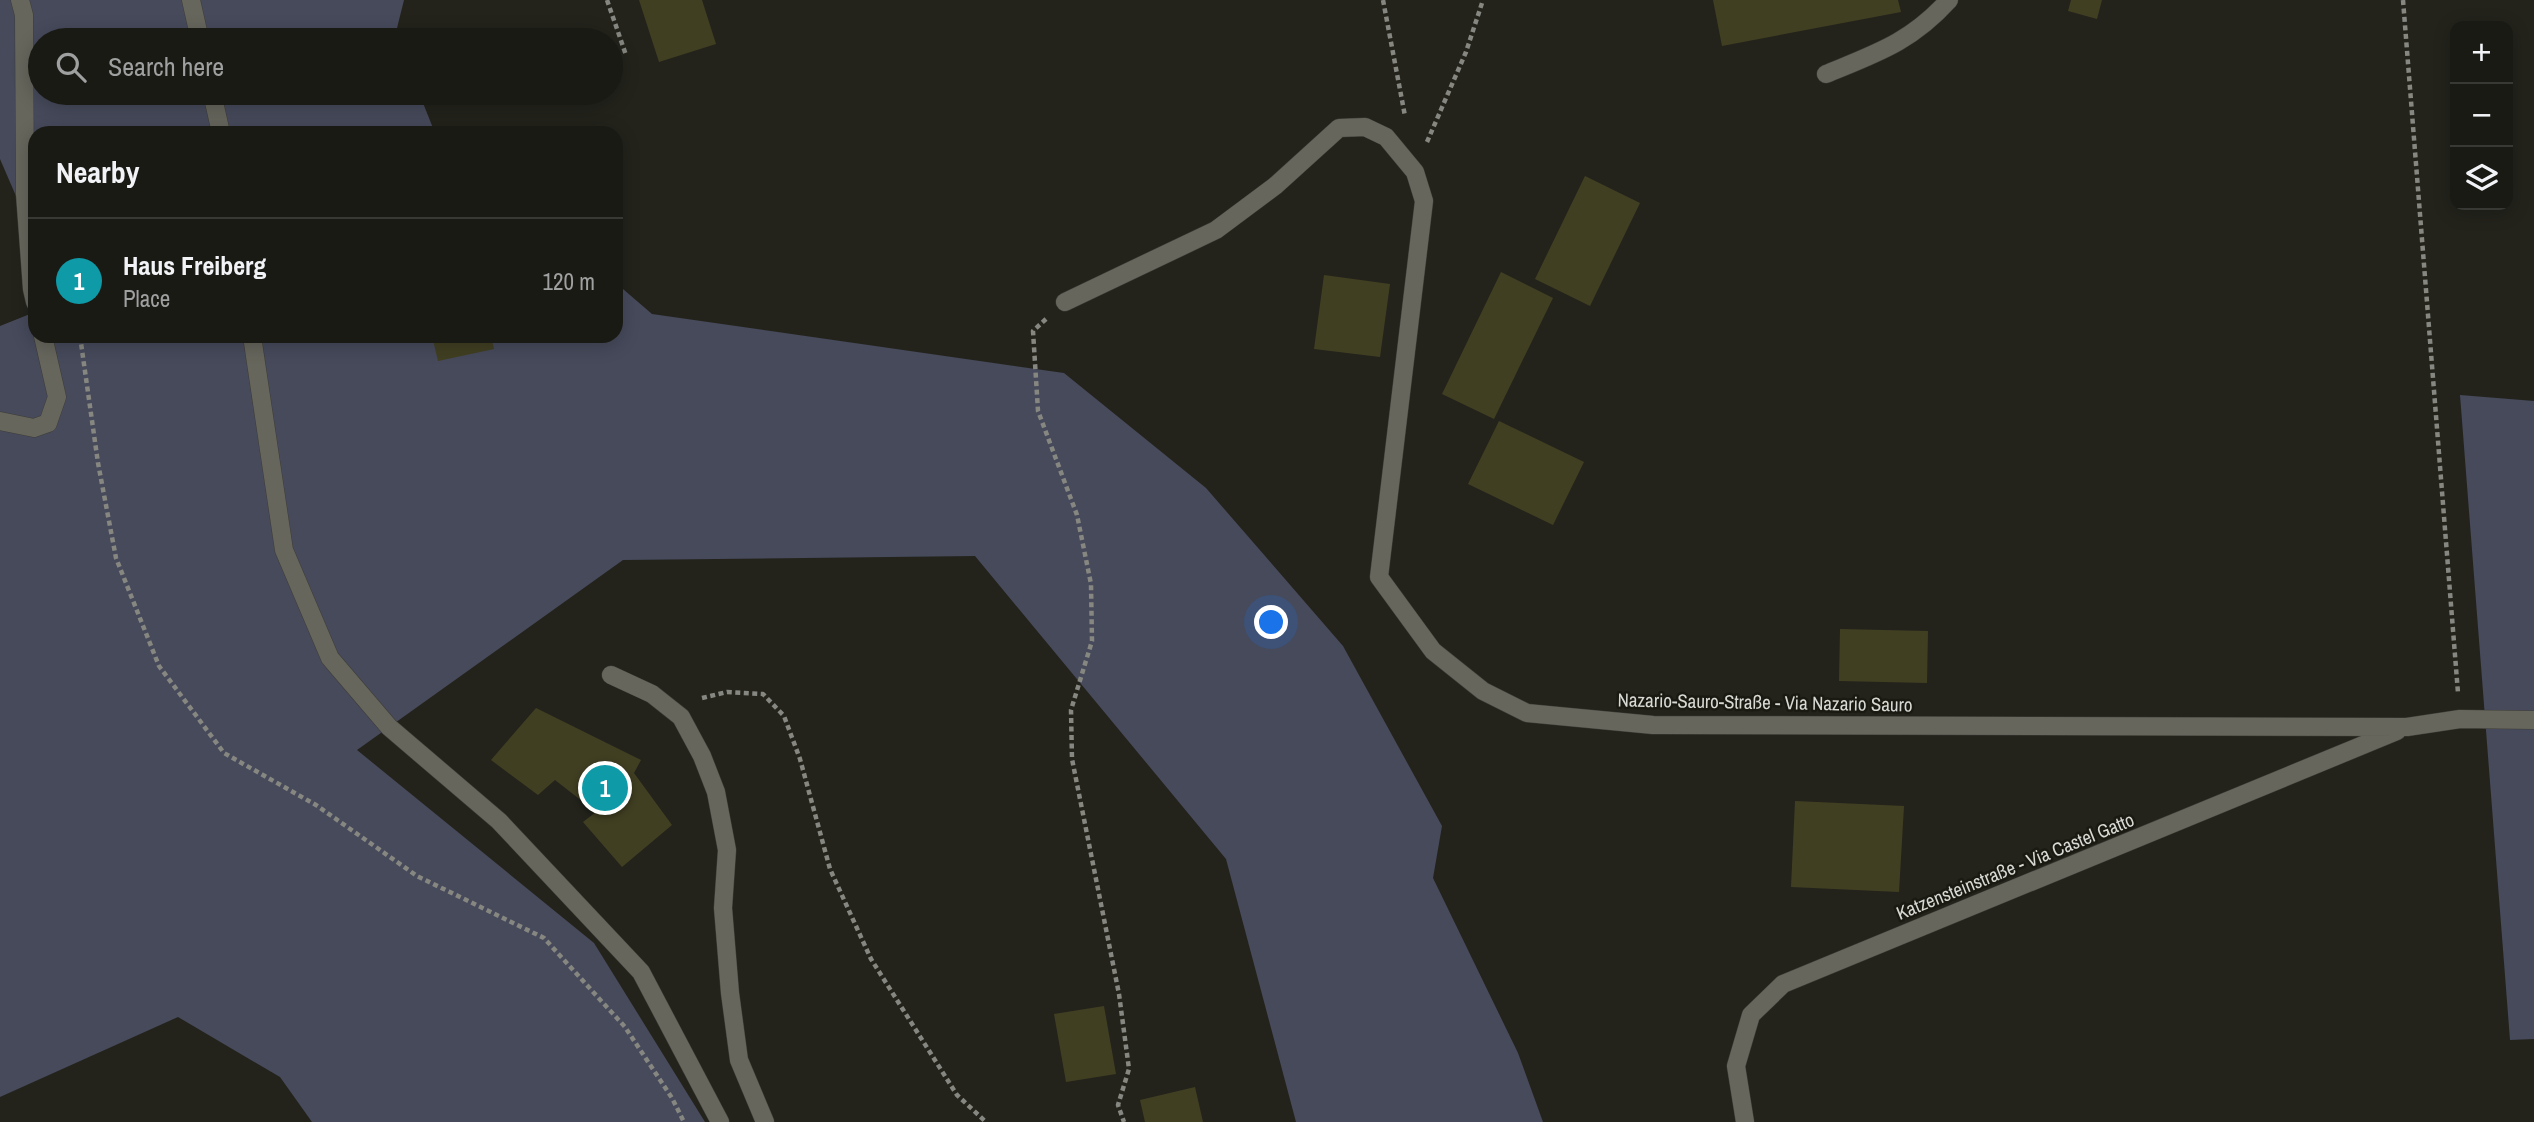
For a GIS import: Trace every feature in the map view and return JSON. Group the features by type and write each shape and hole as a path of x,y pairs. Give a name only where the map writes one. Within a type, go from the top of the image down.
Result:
{"street":[{"path":"20,0 24,15 25,194 28,235"},
{"path":"191,0 197,28"},
{"path":"1826,74 1889,49 1928,23 1949,0"},
{"path":"215,105 219,126"},
{"name":"Nazario-Sauro-Straße - Via Nazario Sauro","path":"1065,302 1216,230 1275,186 1339,128 1365,127 1386,137 1415,172 1424,201 1379,577 1433,651 1483,691 1527,713 1653,725 2407,727 2460,719 2534,720"},
{"path":"0,421 34,428 48,423 57,397 45,343"},
{"path":"253,343 284,550 330,658 389,727 499,821 641,972 720,1122"},
{"path":"611,675 652,694 681,717 702,756 716,792 727,850 723,908 739,1060 765,1122"},
{"name":"Katzensteinstraße - Via Castel Gatto","path":"1745,1122 1736,1066 1751,1015 1783,985 2407,727"}],"path":[{"path":"607,0 617,28"},
{"path":"1384,0 1405,119"},
{"path":"1415,172 1466,52 1483,0"},
{"path":"2403,0 2460,719"},
{"path":"623,46 626,55"},
{"path":"1065,302 1033,331 1038,411 1077,515 1091,584 1092,641 1072,710 1072,759 1119,994 1129,1069 1118,1105 1124,1122"},
{"path":"81,343 98,463 116,558 159,666 224,753 316,805 417,876 544,938 625,1027 672,1098 684,1122"},
{"path":"681,717 702,697 727,692 763,694 784,716 800,759 830,869 871,959 957,1095 986,1122"}],"shaded area":[{"path":"0,0 404,0 397,28 28,28 28,105 424,105 432,126 28,126 28,224 0,159"},
{"path":"623,289 652,314 1064,373 1206,488 1343,646 1442,826 1433,878 1518,1053 1543,1122 1296,1122 1226,859 975,556 623,560 357,750 594,943 705,1122 312,1122 280,1077 178,1017 0,1097 0,326 28,315 28,343 623,343"},
{"path":"2460,395 2534,401 2534,1039 2510,1040"}],"building":[{"path":"639,0 702,0 716,44 659,62"},
{"path":"1713,0 1898,0 1901,12 1722,46"},
{"path":"2071,0 2102,0 2097,19 2068,11"},
{"path":"1585,176 1640,203 1590,306 1535,279"},
{"path":"1501,272 1553,298 1494,419 1442,394"},
{"path":"1324,275 1390,284 1380,357 1314,349"},
{"path":"434,343 493,343 494,349 438,361"},
{"path":"1499,421 1584,462 1553,525 1468,484"},
{"path":"1840,629 1928,631 1927,683 1839,681"},
{"path":"536,708 641,760 634,773 672,825 622,867 583,822 596,812 555,780 538,795 491,760"},
{"path":"1795,801 1904,806 1899,892 1791,887"},
{"path":"1104,1006 1116,1074 1066,1082 1054,1014"},
{"path":"1195,1087 1203,1122 1145,1122 1140,1100"}],"place":[{"name":"Haus Freiberg","path":"605,788"}]}
